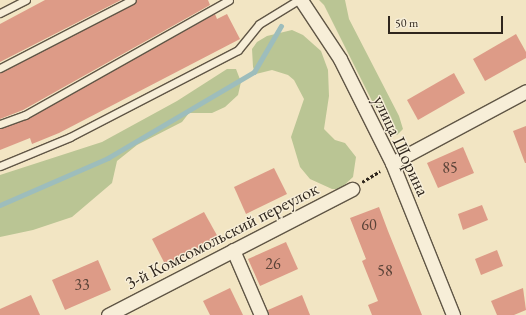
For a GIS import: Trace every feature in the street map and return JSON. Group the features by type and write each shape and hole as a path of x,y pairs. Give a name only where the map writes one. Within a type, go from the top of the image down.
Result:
{"street":[{"name":"улица Шорина","path":"301,0 340,59 392,163 453,315"},
{"path":"392,163 526,91"},
{"name":"3-й Комсомольский переулок","path":"108,315 352,189"},
{"path":"233,250 261,315"}],"lane":[{"path":"0,13 26,0"},
{"path":"0,68 132,0"},
{"path":"0,124 26,115 229,0"},
{"path":"0,166 70,137 238,50 259,24 298,0"}],"path":[{"path":"352,189 392,163"}],"green space":[{"path":"319,0 345,0 349,19 399,116 403,129 397,135 387,131 324,5"},
{"path":"292,30 303,35 321,51 328,70 329,96 324,129 335,140 345,143 356,157 353,177 340,189 332,189 310,179 300,167 291,137 304,99 294,80 288,75 272,70 256,74 253,67 252,49 257,42 267,36"},
{"path":"227,69 236,69 241,82 238,95 225,107 212,113 189,113 182,122 137,145 117,161 112,183 72,217 33,230 0,237 0,175 102,142 177,101"}],"building":[{"path":"45,0 121,0 0,62 0,24"},
{"path":"137,0 208,0 210,5 23,110 0,119 0,73 134,4"},
{"path":"215,14 217,19 227,14 240,39 59,133 32,144 30,138 0,150 0,129 27,119"},
{"path":"516,34 526,52 526,58 485,81 473,59"},
{"path":"454,73 465,93 418,120 407,100"},
{"path":"526,126 526,163 525,163 513,131"},
{"path":"463,147 474,173 438,188 427,163"},
{"path":"274,168 287,194 246,214 234,187"},
{"path":"482,205 488,220 463,230 458,214"},
{"path":"379,207 422,315 372,315 368,305 378,301 362,261 366,259 350,218"},
{"path":"204,212 219,239 166,266 152,239"},
{"path":"286,242 298,269 260,286 248,259"},
{"path":"497,250 503,266 481,275 475,259"},
{"path":"98,260 111,290 65,310 52,280"},
{"path":"230,288 243,315 210,315 203,301"},
{"path":"523,288 526,310 514,315 497,315 491,301"},
{"path":"31,295 40,315 0,315 0,309"},
{"path":"302,295 310,315 269,315 268,310"}],"waterway":[{"path":"0,205 108,158 254,72 281,26"}]}
